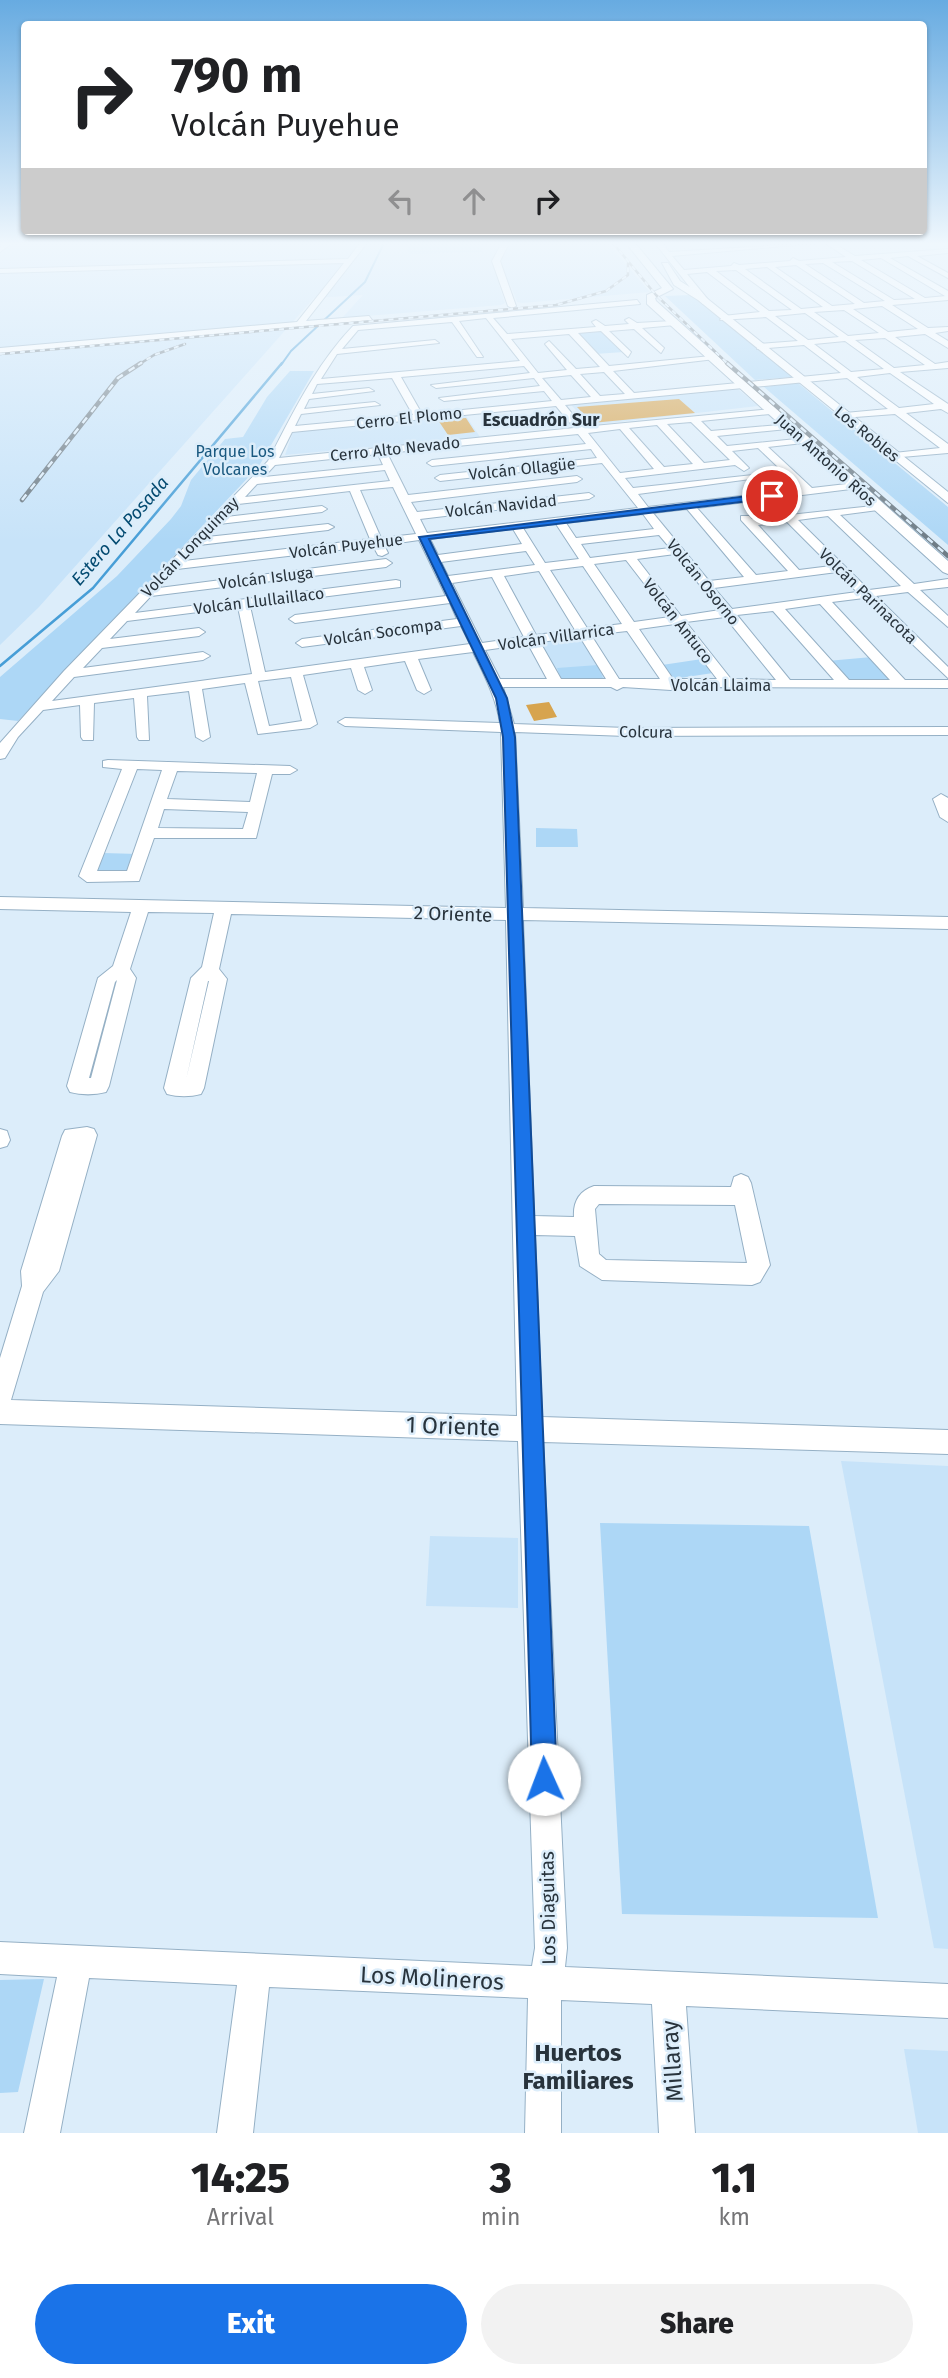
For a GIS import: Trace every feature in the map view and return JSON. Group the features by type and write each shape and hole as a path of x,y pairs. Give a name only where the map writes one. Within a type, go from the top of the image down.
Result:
{"main road":[{"name":"Juan Antonio Ríos","path":"693,343 948,569"},
{"name":"Los Robles","path":"754,343 948,499"}],"street":[{"path":"0,351 94,343"},
{"name":"Volcán Lonquimay","path":"0,755 7,740 272,462 286,430 332,352 341,343"},
{"path":"434,343 453,369"},
{"path":"471,343 480,355"},
{"name":"Volcán Osorno","path":"509,343 787,685"},
{"path":"582,343 632,396"},
{"path":"617,343 628,354"},
{"path":"652,343 661,351"},
{"path":"806,343 948,450"},
{"path":"760,347 811,343"},
{"path":"851,343 946,407"},
{"path":"898,343 948,376"},
{"path":"537,345 555,344 598,400"},
{"path":"332,352 411,345 440,351"},
{"path":"411,345 454,414"},
{"path":"683,348 698,347"},
{"path":"650,352 672,349"},
{"path":"617,355 639,352"},
{"path":"468,356 492,354"},
{"path":"595,356 606,356"},
{"path":"314,382 526,363"},
{"name":"Cerro El Plomo","path":"286,430 948,365"},
{"path":"322,368 334,367"},
{"path":"436,385 606,369 718,367"},
{"path":"395,375 419,417"},
{"path":"362,378 383,421"},
{"path":"618,381 630,380"},
{"path":"444,398 546,388"},
{"path":"305,397 369,391"},
{"path":"297,412 375,405"},
{"path":"845,416 946,407"},
{"name":"Cerro Alto Nevado","path":"272,462 770,411"},
{"path":"693,419 772,496"},
{"path":"659,422 701,466"},
{"path":"622,426 662,471"},
{"path":"709,434 787,426"},
{"path":"485,440 506,471"},
{"path":"724,449 803,440"},
{"path":"760,445 810,492"},
{"path":"423,446 449,494"},
{"path":"432,463 593,446"},
{"path":"894,456 948,450"},
{"name":"Los Diaguitas","path":"382,451 495,683 504,705 508,729 530,1429 551,1948 542,2016 543,2133"},
{"name":"Volcán Ollagüe","path":"440,478 604,460"},
{"path":"617,476 737,462"},
{"path":"565,464 604,516"},
{"path":"253,481 390,467"},
{"path":"310,475 335,547"},
{"path":"630,492 753,478"},
{"path":"405,499 577,480"},
{"path":"234,501 397,484"},
{"path":"514,486 538,523"},
{"name":"Volcán Puyehue","path":"172,566 855,486"},
{"path":"354,488 404,605"},
{"name":"Volcán Navidad","path":"413,516 589,496"},
{"path":"730,501 797,573"},
{"path":"690,506 753,579"},
{"path":"750,523 878,507"},
{"path":"216,521 322,509"},
{"path":"831,513 948,623"},
{"name":"Volcán Parinacota","path":"789,518 948,674"},
{"path":"559,521 671,685"},
{"path":"516,526 617,686"},
{"path":"195,542 328,527"},
{"path":"573,541 662,531"},
{"path":"434,559 528,547"},
{"path":"444,580 677,550"},
{"path":"243,603 262,731 310,724 302,643 276,554"},
{"name":"Volcán Antuco","path":"629,556 728,685"},
{"name":"Volcán Isluga","path":"146,593 386,563"},
{"path":"706,585 840,568"},
{"path":"496,573 557,685"},
{"name":"Volcán Villarrica","path":"38,707 948,583"},
{"name":"Volcán Llullaillaco","path":"122,618 396,584"},
{"path":"295,619 454,599"},
{"path":"823,600 901,684"},
{"path":"777,607 846,685"},
{"path":"195,609 203,656 203,737"},
{"name":"Volcán Socompa","path":"302,643 465,622"},
{"path":"97,645 199,632"},
{"path":"69,674 203,656"},
{"path":"410,657 424,690"},
{"path":"356,664 365,690"},
{"name":"Volcán Llaima","path":"495,683 617,686 948,684"},
{"path":"140,693 144,737"},
{"path":"87,700 88,737"},
{"name":"Colcura","path":"345,722 627,732 948,731"},
{"path":"108,764 290,770"},
{"path":"131,765 88,876 133,877 172,766"},
{"path":"148,833 250,834 266,769"},
{"path":"941,799 948,817"},
{"path":"158,804 257,807"},
{"path":"99,905 110,877"},
{"path":"121,970 127,978 99,1086 77,1086 107,978 121,970 141,906"},
{"name":"2 Oriente","path":"2,907 224,907 948,923"},
{"path":"210,971 218,979 194,1088 174,1088 200,978 210,971 224,907"},
{"path":"0,1398 33,1286 33,1271 72,1136 87,1136 48,1271 33,1286"},
{"path":"743,1190 759,1265 755,1272 748,1276 602,1270 588,1259 585,1227 584,1206 594,1195 743,1190"},
{"path":"524,1225 585,1227"},
{"name":"1 Oriente","path":"0,1412 948,1442"},
{"name":"Los Molineros","path":"0,1958 948,2001"},
{"path":"42,2133 76,1962"},
{"path":"234,2133 255,1970"},
{"name":"Millaray","path":"667,1988 677,2133"}],"shaded area":[{"path":"0,343 274,343 39,607 0,645"},
{"path":"737,388 758,406 591,425 571,405"},
{"path":"466,416 480,437 285,455 293,432"},
{"path":"582,636 610,681 559,681 538,642"},
{"path":"841,1461 948,1466 948,1949 934,1948"},
{"path":"430,1536 518,1538 518,1608 426,1606"},
{"path":"904,2049 948,2051 948,2133 918,2133"}],"green space":[{"path":"585,343 615,343 624,352 595,354"},
{"path":"715,343 751,343 793,377 755,380"},
{"name":"Parque Los Volcanes","path":"290,371 314,371 259,466 18,721 0,719 0,677 117,576 171,519 181,506 191,480 225,439 243,437 267,397"},
{"path":"798,383 948,507 948,545 764,387"},
{"path":"872,657 890,679 843,680 827,661"},
{"path":"702,659 713,673 673,679 662,665"},
{"path":"598,665 603,678 561,680 557,668"},
{"path":"536,828 577,829 578,847 536,847"},
{"path":"103,853 138,854 131,873 95,873"},
{"path":"600,1523 809,1526 878,1918 622,1914"},
{"path":"44,1979 18,2092 0,2093 0,1980"}],"building":[{"path":"679,399 695,413 592,423 577,407"},
{"path":"466,418 475,432 448,435 438,420"},
{"path":"549,702 557,717 534,721 526,705"}],"waterway":[{"name":"Estero La Posada","path":"281,365 300,343"},
{"name":"Estero La Posada","path":"0,666 93,588 282,363"}],"railway":[{"path":"0,354 130,343"},
{"path":"706,343 729,365"},
{"path":"138,365 154,355 185,344"},
{"path":"22,500 118,378 141,363"},
{"path":"727,363 948,556"}],"district":[{"name":"Escuadrón Sur","path":"541,420"},
{"name":"Huertos Familiares","path":"578,2067"}],"route":[{"path":"544,1779 531,1462 509,737 501,698 424,537 772,496"}]}
